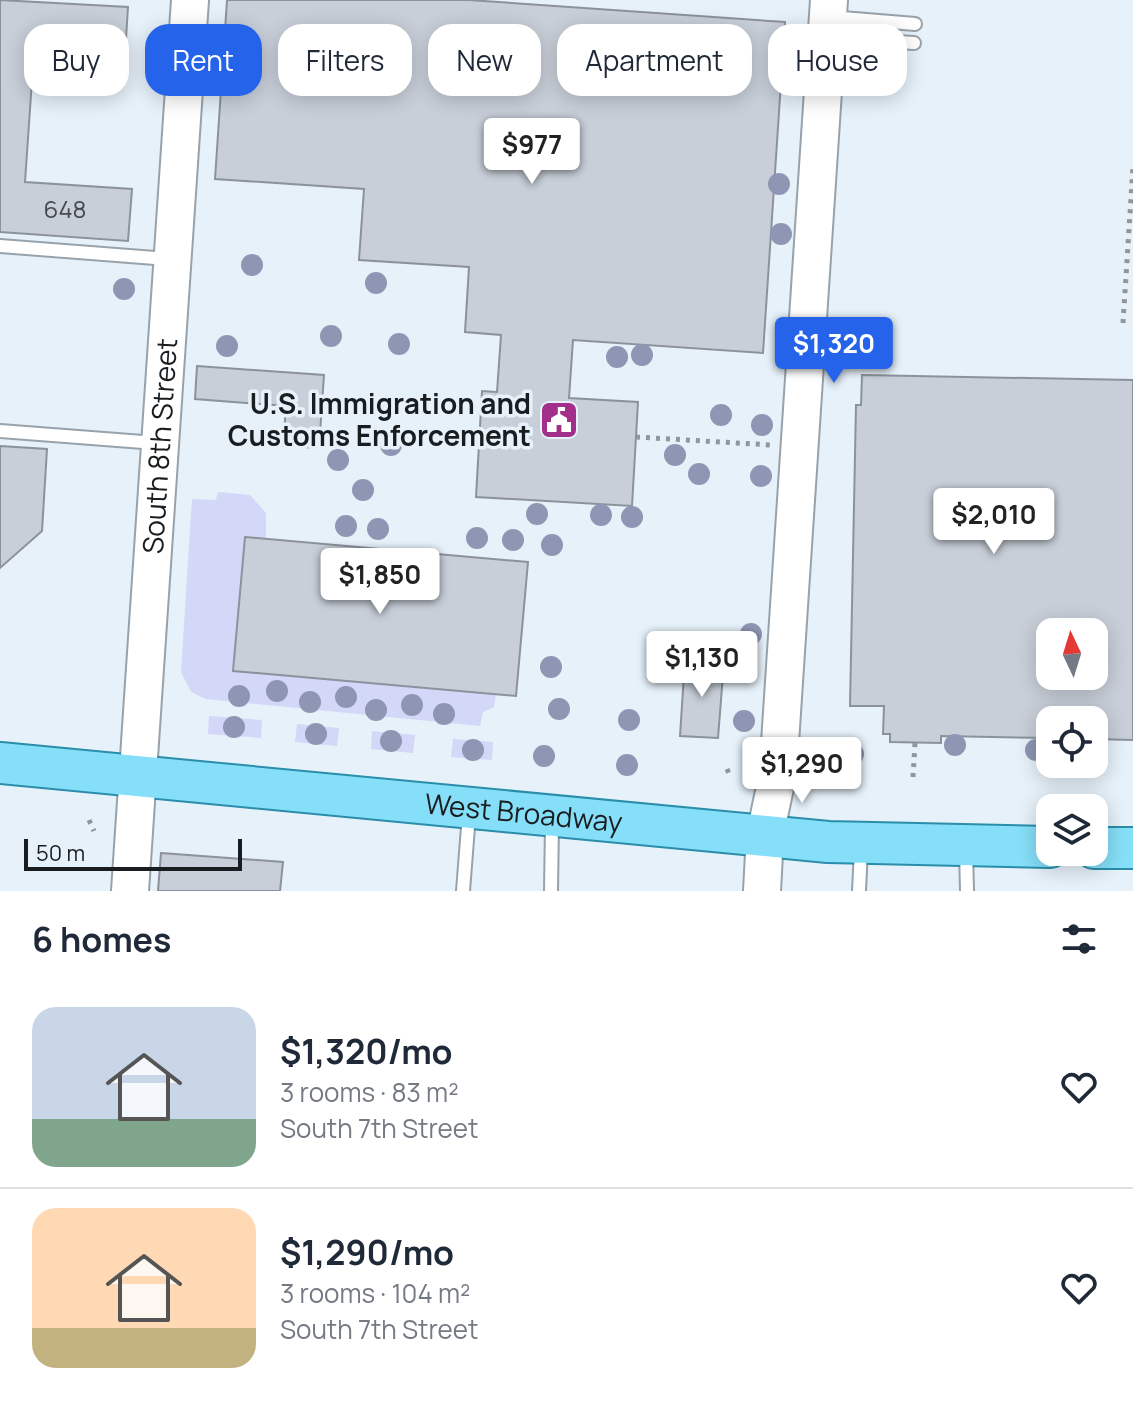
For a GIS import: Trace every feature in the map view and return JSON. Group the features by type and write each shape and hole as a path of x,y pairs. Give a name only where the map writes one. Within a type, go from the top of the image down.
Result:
{"main road":[{"name":"West Broadway","path":"0,763 765,835 861,842 1036,847"},
{"path":"1108,848 1133,848"}],"street":[{"name":"South 8th Street","path":"130,891 190,0"},
{"path":"762,891 765,835 778,773 828,18"}],"lane":[{"path":"828,18 915,24"},
{"path":"828,18 914,43"},
{"path":"0,246 173,259"},
{"path":"0,431 161,444"},
{"path":"463,891 470,807"},
{"path":"551,891 552,815"},
{"path":"859,891 861,842"},
{"path":"965,845 967,891"}],"path":[{"path":"1123,323 1133,167"},
{"path":"636,437 799,447"},
{"path":"913,777 915,743"},
{"path":"727,769 730,776"},
{"path":"89,820 94,831"}],"shaded area":[{"path":"218,492 250,495 266,513 266,539 496,694 494,707 483,712 480,726 206,699 191,692 181,672 192,499 216,500"},
{"path":"209,716 262,720 261,738 208,734"},
{"path":"297,724 339,728 337,746 295,742"},
{"path":"372,731 415,735 413,753 371,749"},
{"path":"453,739 493,742 492,760 451,757"}],"building":[{"path":"0,0 128,7 127,24 24,24 24,96 31,96 25,182 132,189 128,241 0,232"},
{"path":"227,0 469,0 785,22 768,24 768,96 780,96 763,353 573,340 569,398 638,402 632,506 476,497 482,391 497,392 501,335 465,332 469,267 359,260 364,189 215,179 221,96 262,96 262,24 225,24"},
{"path":"197,366 324,375 319,448 283,446 286,406 195,399"},
{"path":"862,375 1133,380 1133,740 1108,739 1108,706 1036,706 1036,738 941,736 941,743 890,742 890,734 883,734 884,706 850,706 856,405 861,405"},
{"path":"0,446 47,449 42,531 0,568"},
{"path":"245,537 528,562 516,696 233,671"},
{"path":"685,659 724,662 718,738 680,736"},
{"path":"161,853 283,862 280,891 158,891"}],"place":[{"name":"U.S. Immigration and Customs Enforcement","path":"559,420"}]}
